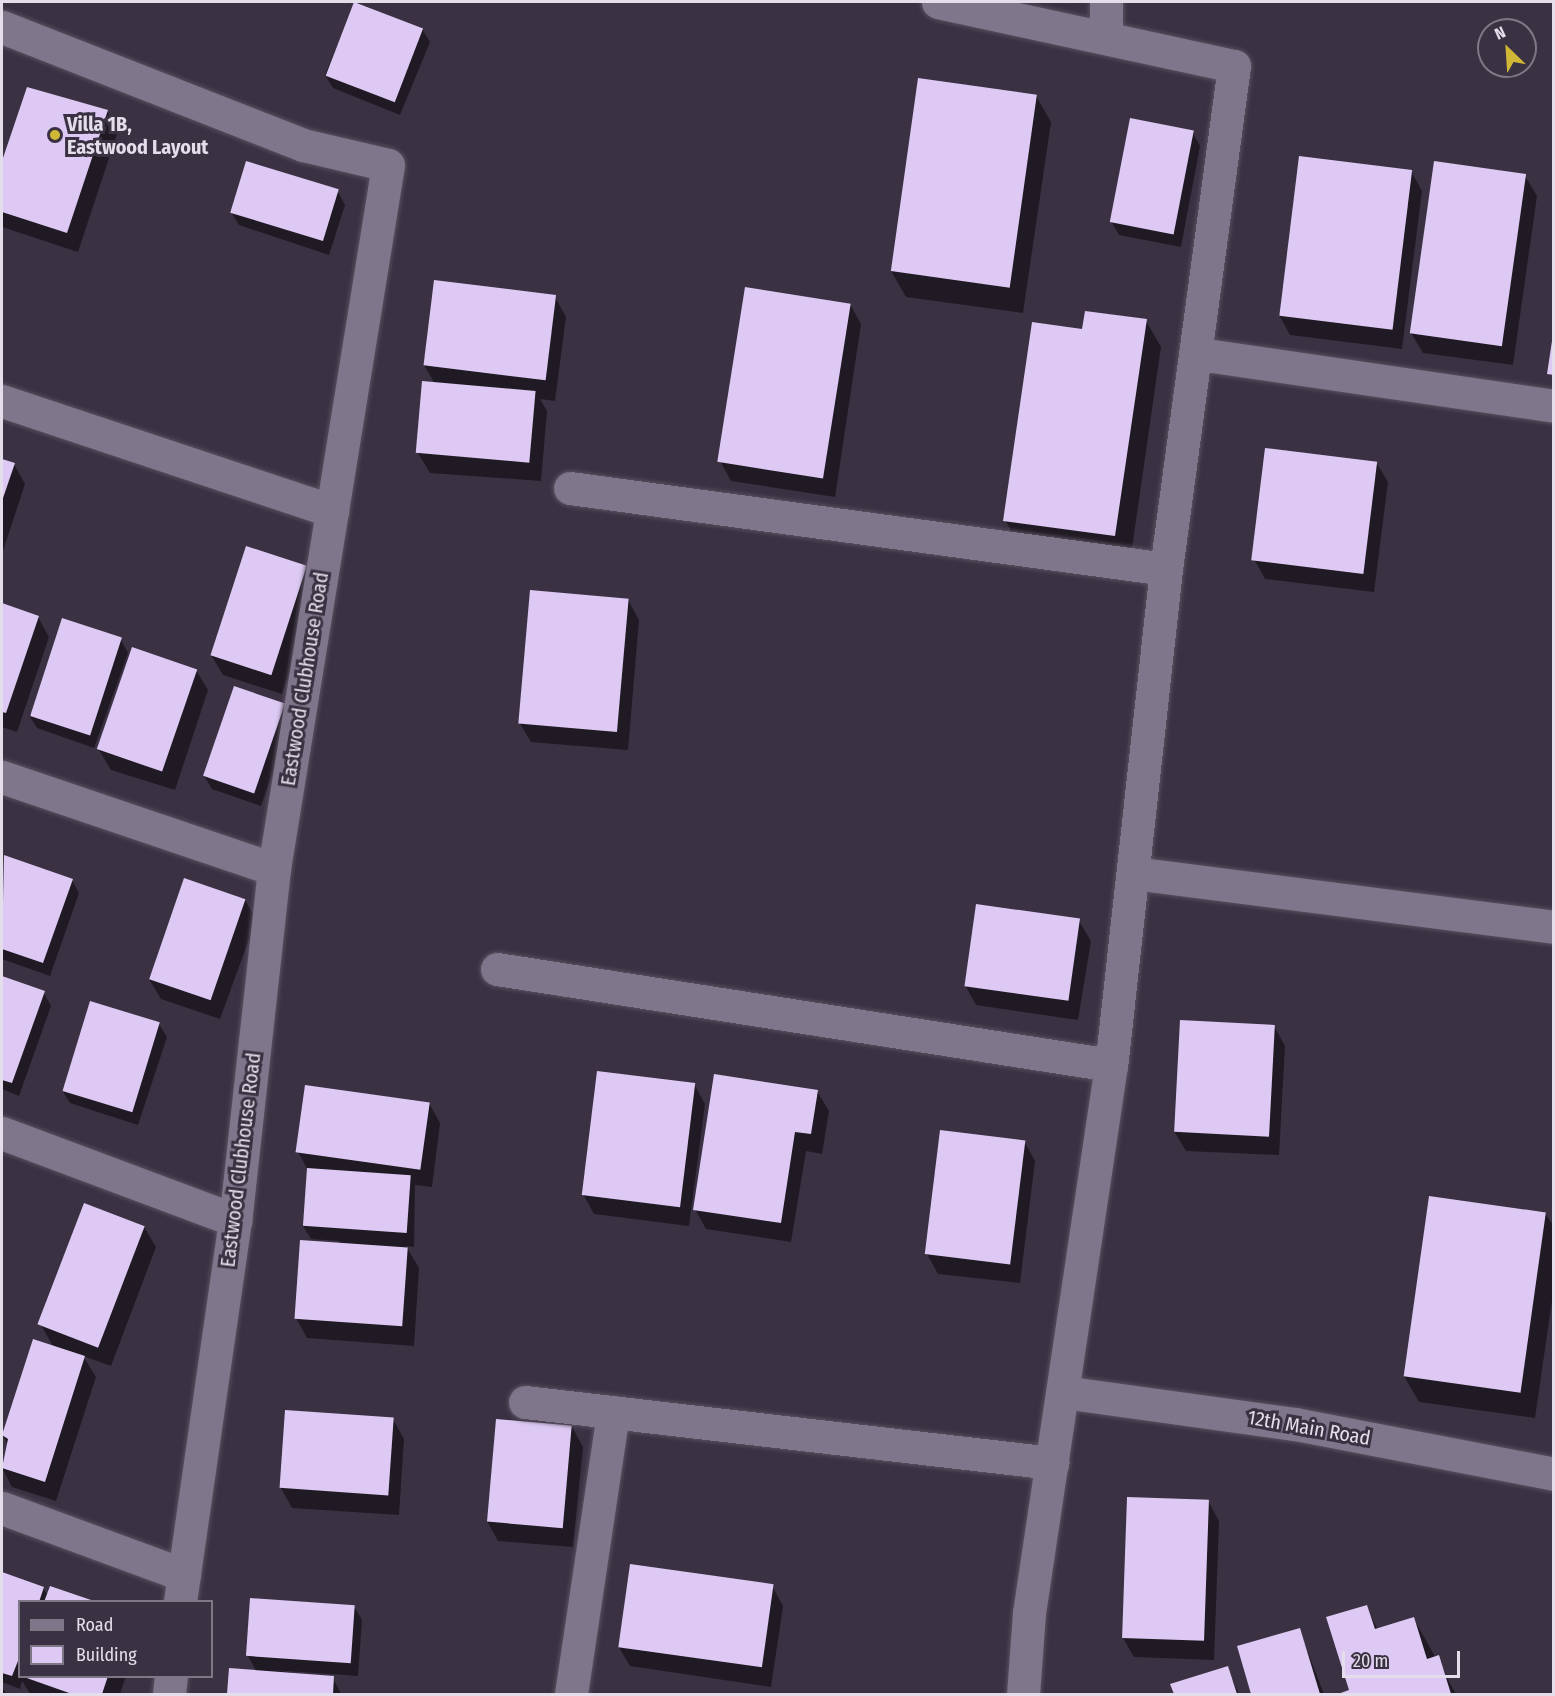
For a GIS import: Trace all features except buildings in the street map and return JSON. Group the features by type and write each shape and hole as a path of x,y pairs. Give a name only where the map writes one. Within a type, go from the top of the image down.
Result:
{"street":[{"path":"938,2 1234,66 1198,354 1166,569 1111,1065 1029,1613 1023,1695"},
{"path":"1106,37 1107,2"},
{"name":"Eastwood Clubhouse Road","path":"2,27 303,145 388,165 274,869 236,1220 182,1588"},
{"path":"1198,354 1554,406"},
{"path":"2,401 332,510"},
{"path":"570,488 1166,569"},
{"path":"2,777 274,869"},
{"path":"1133,873 1554,927"},
{"path":"496,969 1111,1065"},
{"path":"2,1133 236,1220"},
{"name":"12th Main Road","path":"1063,1392 1295,1424 1554,1474"},
{"path":"525,1402 1052,1463"},
{"path":"571,1695 613,1412"},
{"path":"2,1508 182,1588"},
{"path":"169,1695 171,1678"}],"place":[{"name":"Villa 1B, Eastwood Layout","path":"55,135"}]}
